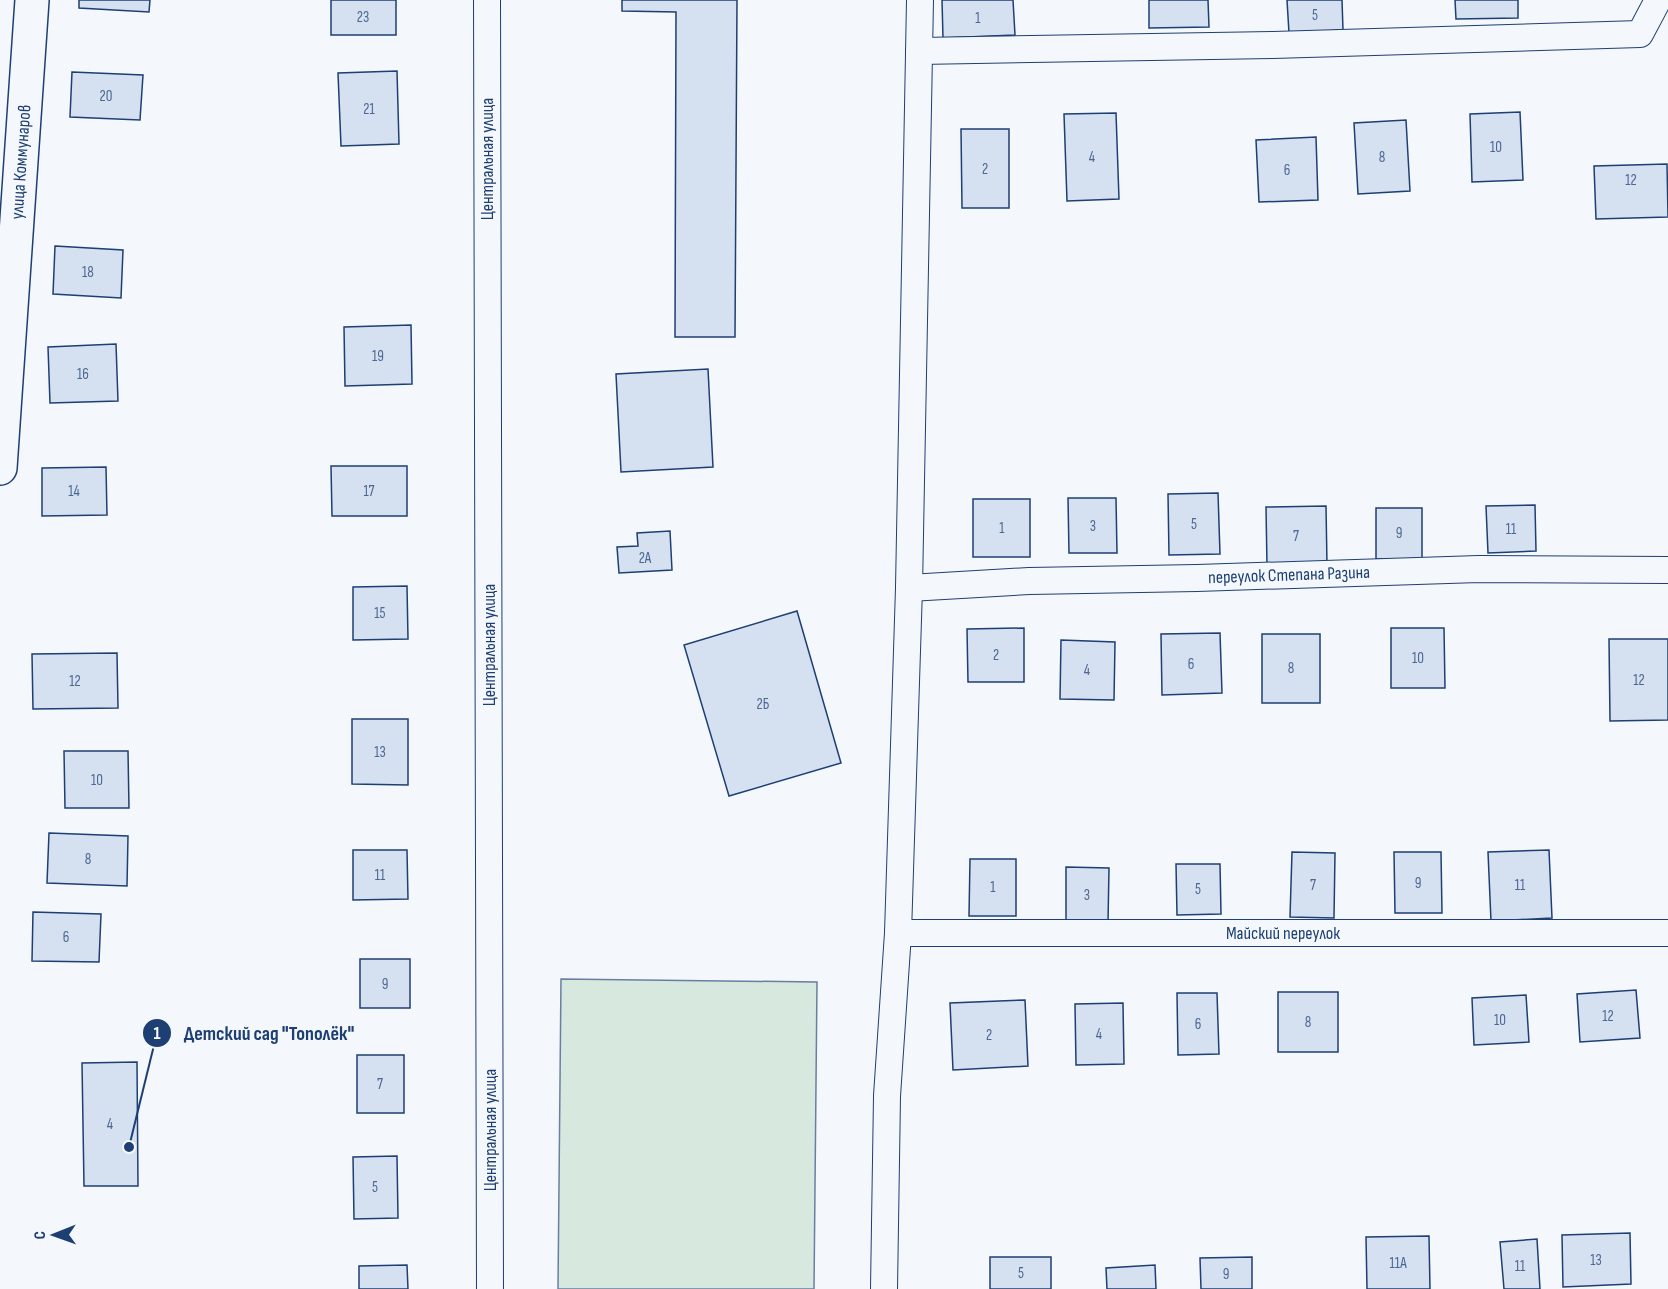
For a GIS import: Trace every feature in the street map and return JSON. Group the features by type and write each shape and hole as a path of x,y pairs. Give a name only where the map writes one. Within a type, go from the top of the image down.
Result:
{"street":[{"name":"улица Коммунаров","path":"0,468 32,0"},
{"name":"Центральная улица","path":"487,0 490,1289"},
{"path":"884,1289 887,1096 898,933 909,588 920,0"},
{"path":"919,51 1261,45 1640,34 1658,0"},
{"name":"переулок Степана Разина","path":"909,588 1029,581 1479,569 1668,570"},
{"name":"Майский переулок","path":"898,933 1668,933"}],"shaded area":[{"path":"561,979 817,982 814,1289 558,1289"}],"building":[{"path":"79,0 150,0 149,12 79,8"},
{"path":"331,0 396,0 396,35 331,35"},
{"path":"622,0 737,0 735,337 675,337 676,12 622,11"},
{"path":"942,0 1013,0 1015,35 943,38"},
{"path":"1149,0 1208,0 1209,27 1149,28"},
{"path":"1287,0 1342,0 1343,30 1289,33"},
{"path":"1455,0 1518,0 1518,18 1456,19"},
{"path":"397,71 399,144 341,146 338,73"},
{"path":"72,72 143,75 140,120 70,117"},
{"path":"1520,112 1523,180 1472,182 1470,114"},
{"path":"1116,113 1119,199 1067,201 1064,114"},
{"path":"1406,120 1410,191 1358,194 1354,123"},
{"path":"961,129 1009,129 1009,208 962,208"},
{"path":"1316,137 1318,200 1259,202 1256,140"},
{"path":"1667,164 1668,217 1596,219 1594,166"},
{"path":"55,246 123,250 121,298 53,294"},
{"path":"411,325 412,384 345,386 344,327"},
{"path":"116,344 118,401 50,403 48,347"},
{"path":"708,369 713,467 621,472 616,374"},
{"path":"331,466 407,466 407,516 332,516"},
{"path":"106,467 107,515 42,516 42,468"},
{"path":"1218,493 1220,554 1169,555 1168,494"},
{"path":"1068,498 1116,498 1117,553 1069,553"},
{"path":"973,499 1030,499 1030,557 973,557"},
{"path":"1535,505 1536,551 1488,553 1486,506"},
{"path":"1326,506 1327,565 1267,566 1266,507"},
{"path":"1376,508 1422,508 1422,559 1376,559"},
{"path":"670,531 672,570 619,573 617,547 638,546 637,533"},
{"path":"407,586 408,639 353,640 353,587"},
{"path":"797,611 841,763 729,796 684,645"},
{"path":"1024,628 1024,682 968,682 967,629"},
{"path":"1391,628 1444,628 1445,688 1391,688"},
{"path":"1220,633 1222,693 1162,695 1161,634"},
{"path":"1262,634 1320,634 1320,703 1262,703"},
{"path":"1609,639 1668,639 1668,720 1610,721"},
{"path":"1061,640 1115,642 1114,700 1060,699"},
{"path":"117,653 118,708 33,709 32,654"},
{"path":"352,719 408,719 408,785 352,784"},
{"path":"64,751 128,751 129,808 65,808"},
{"path":"49,833 128,836 127,886 47,883"},
{"path":"353,850 407,850 408,899 353,900"},
{"path":"1549,850 1552,918 1491,921 1488,852"},
{"path":"1292,852 1335,853 1334,918 1290,917"},
{"path":"1394,852 1441,852 1442,913 1395,913"},
{"path":"970,859 1016,859 1016,916 969,916"},
{"path":"1176,864 1220,864 1221,914 1177,915"},
{"path":"1066,867 1109,868 1108,923 1066,923"},
{"path":"33,912 101,914 99,962 32,961"},
{"path":"360,959 410,959 410,1008 360,1008"},
{"path":"1636,990 1640,1038 1580,1042 1577,994"},
{"path":"1278,992 1338,992 1338,1052 1278,1052"},
{"path":"1177,993 1217,993 1219,1054 1178,1055"},
{"path":"1526,995 1529,1042 1474,1045 1472,998"},
{"path":"1025,1000 1028,1066 953,1070 950,1003"},
{"path":"1123,1003 1124,1064 1076,1065 1075,1004"},
{"path":"357,1055 404,1055 404,1113 357,1113"},
{"path":"137,1062 138,1186 84,1186 82,1063"},
{"path":"397,1156 398,1218 354,1219 353,1157"},
{"path":"1630,1233 1631,1284 1563,1287 1562,1235"},
{"path":"1429,1236 1430,1289 1367,1289 1366,1237"},
{"path":"1537,1239 1540,1289 1504,1289 1500,1242"},
{"path":"990,1257 1051,1257 1051,1289 990,1289"},
{"path":"1252,1257 1252,1289 1201,1289 1200,1258"},
{"path":"407,1265 408,1289 359,1289 359,1266"},
{"path":"1155,1265 1156,1289 1107,1289 1106,1268"}],"place":[{"name":"Детский сад \"Тополёк\"","path":"129,1147"}]}
